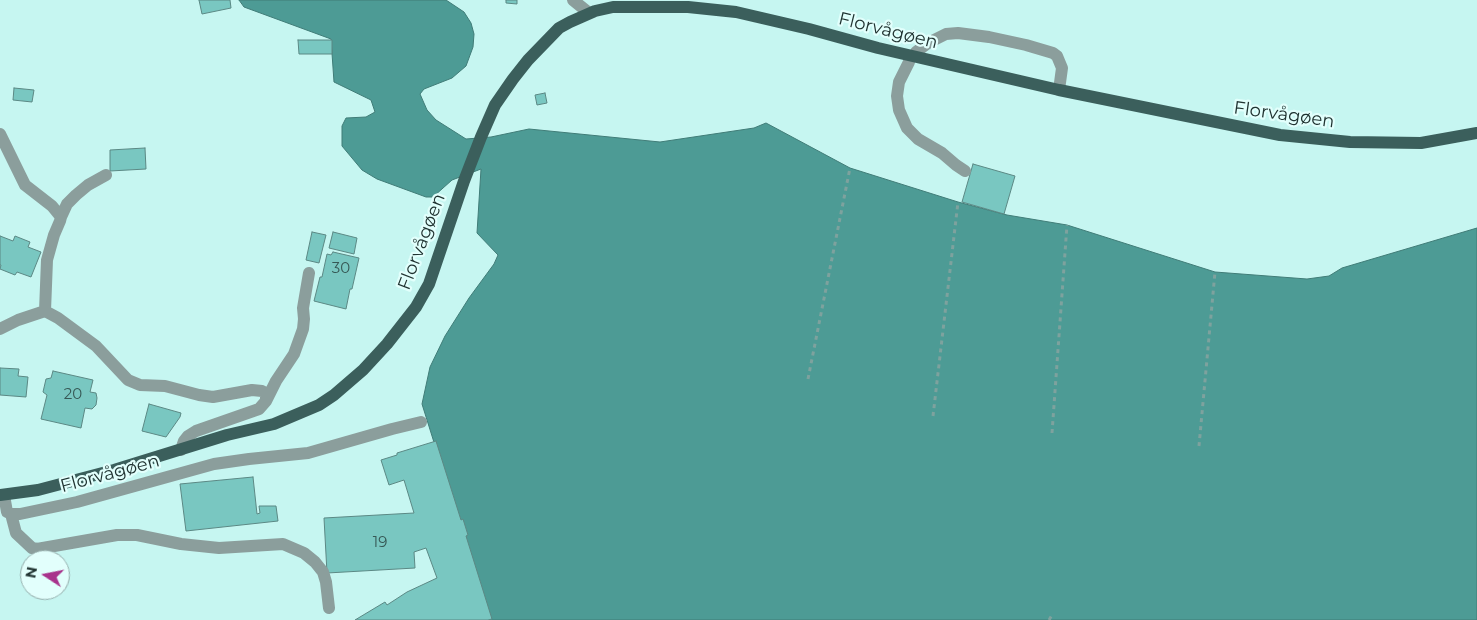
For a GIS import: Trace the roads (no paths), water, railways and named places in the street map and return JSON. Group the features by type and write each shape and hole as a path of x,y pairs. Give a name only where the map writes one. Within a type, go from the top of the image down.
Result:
{"main road":[{"name":"Florvågøen","path":"2,495 38,490 274,424 319,405 334,395 363,370 387,344 416,307 429,284 481,137 495,105 513,79 528,60 559,28 589,13 613,7 688,7 736,12 878,48 1059,90 1233,126 1301,137 1358,142 1421,143 1477,133"}],"lane":[{"path":"573,0 589,13"},
{"name":"Florvågøen","path":"965,171 956,166 942,153 918,139 907,128 899,110 897,96 899,82 913,57 928,43 946,34 958,33 990,37 1053,53 1057,56 1062,68 1059,90"},
{"path":"0,134 25,185 52,206 60,217"},
{"path":"45,311 47,260 60,217 67,204 76,195 88,185 106,175"},
{"name":"Florvågøen","path":"181,450 184,441 196,431 259,409 266,401 294,354 303,329 303,308 310,273"},
{"path":"0,329 18,320 45,311 58,318 96,346 128,380 140,385 165,386 213,397 252,390 262,391 266,393 266,401"},
{"name":"Florvågøen","path":"11,514 20,514 77,502 214,464 308,453 422,422"},
{"name":"Florvågøen","path":"2,495 7,512 11,514 16,533 32,548 117,535 136,535 181,544 219,548 284,544 304,553 323,572 329,608"}],"water":[{"path":"239,0 446,0 464,12 471,23 474,34 473,47 466,66 452,78 424,89 420,94 427,110 436,120 466,139 491,137 529,129 660,142 754,128 766,123 850,168 958,202 1007,215 1067,225 1215,272 1307,279 1329,276 1342,268 1477,228 1477,620 485,620 489,618 422,404 430,367 445,336 469,298 494,264 498,255 477,233 481,169 452,180 433,197 426,197 377,179 362,170 342,146 342,126 346,118 366,117 375,112 371,100 334,82 331,39 244,7"}]}
